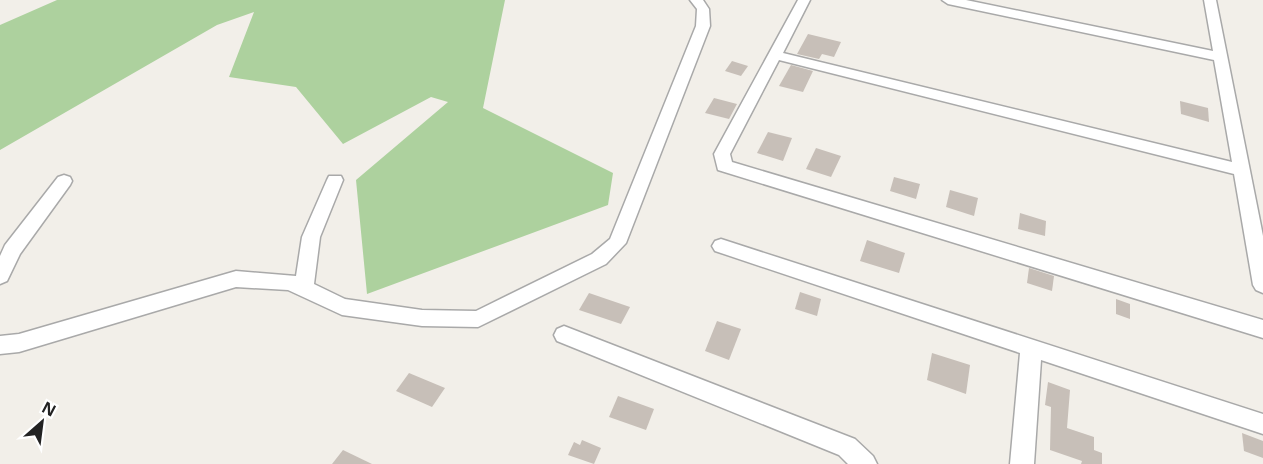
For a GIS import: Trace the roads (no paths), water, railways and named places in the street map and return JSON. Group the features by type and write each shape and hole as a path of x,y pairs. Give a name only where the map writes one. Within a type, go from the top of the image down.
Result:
{"lane":[{"path":"0,345 20,343 236,279 291,282 342,307 422,318 478,319 598,260 617,243 703,26 703,9 696,0"},
{"path":"804,0 722,154 724,166 1263,329"},
{"path":"948,0 1220,57"},
{"path":"1210,0 1263,285"},
{"path":"776,55 1240,170"},
{"path":"304,288 311,237 335,180"},
{"path":"0,276 12,250 64,181"},
{"path":"721,246 1263,424"},
{"path":"564,335 848,447 865,464"},
{"path":"1022,464 1031,349"}]}
